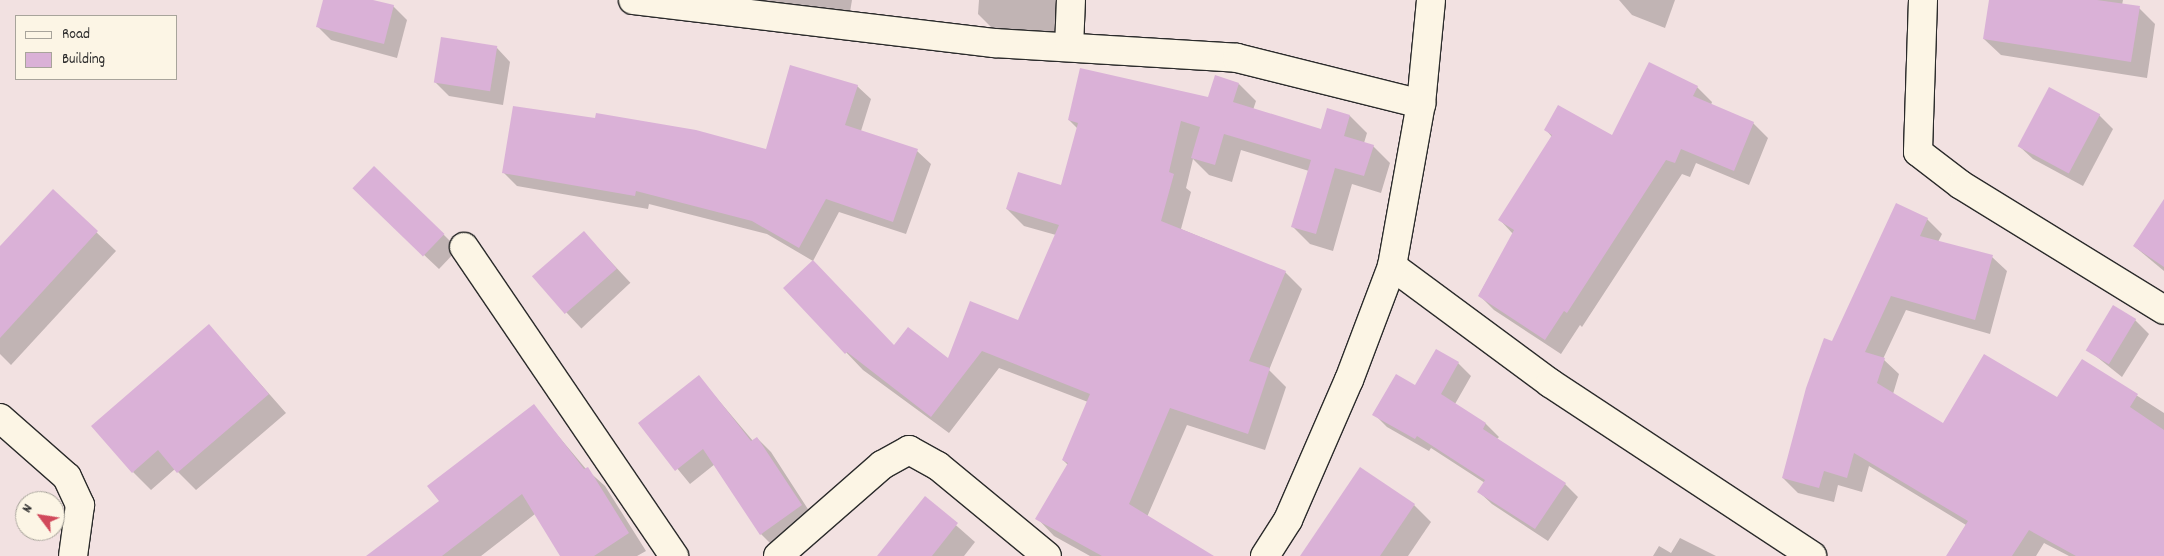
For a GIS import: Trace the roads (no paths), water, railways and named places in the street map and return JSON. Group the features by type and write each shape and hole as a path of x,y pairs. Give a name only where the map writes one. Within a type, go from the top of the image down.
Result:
{"street":[{"path":"633,0 994,43 1237,58 1421,104"},
{"path":"1069,48 1071,0"},
{"path":"1265,556 1292,511 1349,380 1392,266 1421,104 1432,0"},
{"path":"1923,0 1918,152 1961,185 2164,310"},
{"path":"464,248 674,556"},
{"path":"1392,266 1550,383 1812,556"},
{"path":"0,418 67,477 80,504 73,556"},
{"path":"778,556 882,465 910,450 938,466 1047,556"}]}
